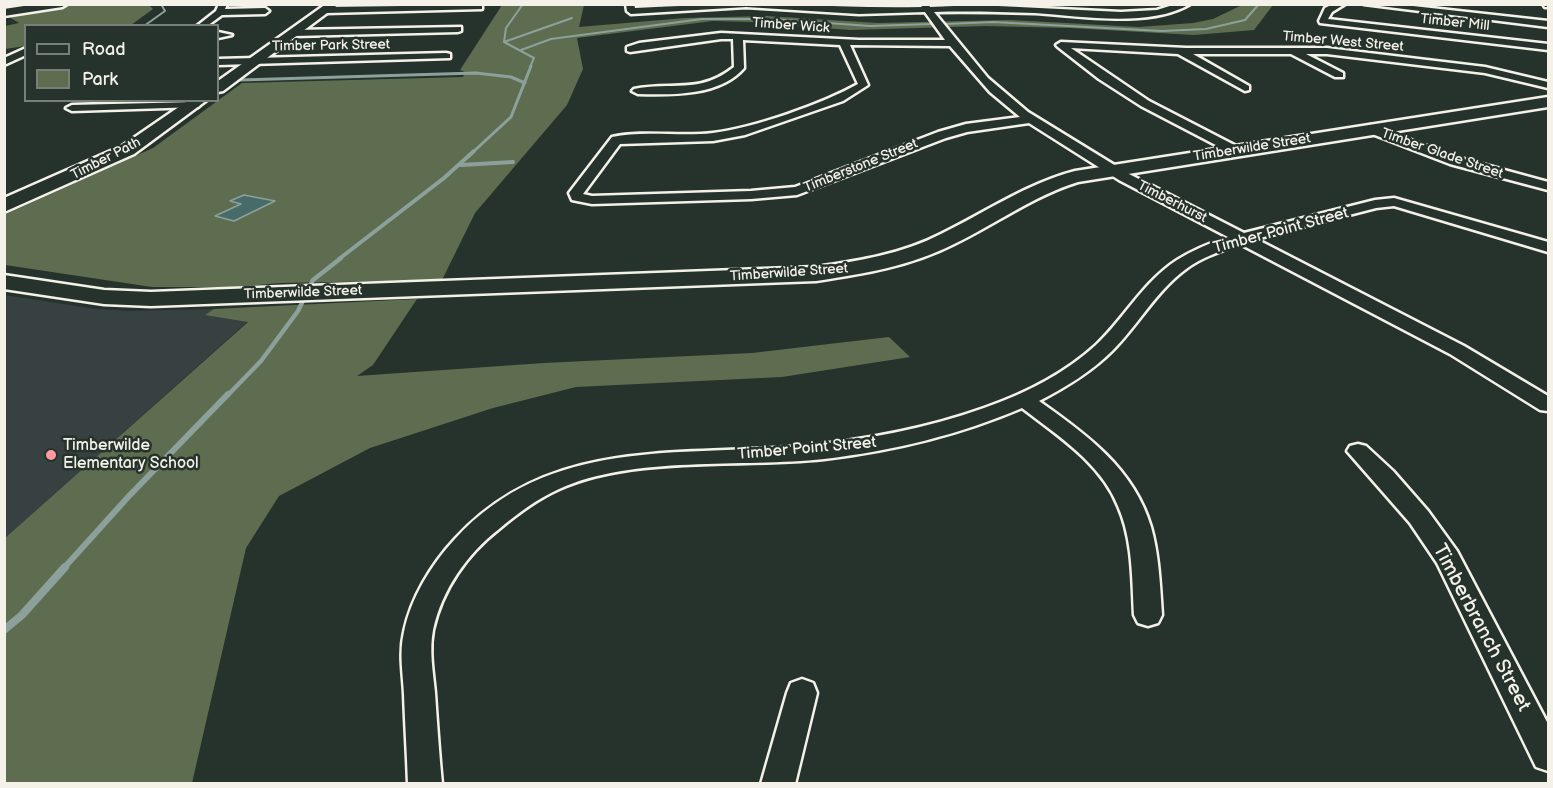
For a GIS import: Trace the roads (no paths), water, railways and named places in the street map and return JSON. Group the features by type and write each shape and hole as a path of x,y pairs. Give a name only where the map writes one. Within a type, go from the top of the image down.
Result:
{"street":[{"path":"4,12 48,4"},
{"path":"4,12 62,4"},
{"path":"630,8 723,5 807,6 859,11 925,7 1017,7 1138,14 1168,11 1186,4"},
{"name":"Timber Mill","path":"1341,4 1328,10 1323,21 1548,47"},
{"path":"1368,4 1548,24"},
{"path":"219,87 330,7 479,7"},
{"name":"Timberhurst","path":"925,7 952,43 996,91 1032,119 1113,170 1457,350 1548,405"},
{"path":"203,24 222,8 265,11"},
{"path":"294,33 458,30"},
{"path":"638,91 682,90 712,83 733,74 739,68 738,36"},
{"name":"Timber Wick","path":"630,49 696,38 738,36 844,43 952,43"},
{"name":"Timberstone Street","path":"844,43 863,81 863,85 845,96 729,135 616,140 576,192 579,199 739,195 797,191 942,135 966,128 1032,119"},
{"name":"Timber West Street","path":"1235,151 1139,101 1098,75 1061,45 1181,51 1292,50 1342,53 1475,69 1548,85"},
{"path":"1292,50 1339,75"},
{"path":"1181,51 1245,88"},
{"path":"4,62 24,52"},
{"name":"Timber Park Street","path":"219,62 446,56"},
{"name":"Timberwilde Street","path":"4,282 127,298 791,276 845,270 892,261 932,246 1042,187 1075,177 1548,102"},
{"path":"72,108 197,103"},
{"name":"Timber Path","path":"4,206 128,150 197,103"},
{"name":"Timber Glade Street","path":"1371,129 1455,161 1548,186"},
{"name":"Timber Point Street","path":"425,783 416,646 426,608 443,573 454,557 482,528 513,504 566,477 622,462 779,456 843,449 903,439 949,427 1023,399 1082,368 1102,350 1162,281 1180,265 1212,249 1244,239 1391,201 1548,247"},
{"path":"1023,399 1083,444 1114,478 1132,509 1138,525 1148,615"},
{"name":"Timberbranch Street","path":"1358,451 1385,477 1412,509 1448,558 1548,756"},
{"path":"778,783 802,693"}],"water":[{"path":"244,195 275,201 234,221 215,216 241,204 230,201"}],"waterway":[{"path":"147,24 165,11 161,4"},
{"path":"504,42 506,28 523,4"},
{"path":"946,24 993,22 1162,31 1206,29 1245,20 1259,4"},
{"path":"504,42 572,18"},
{"path":"521,50 551,39 702,19 771,19 870,26 931,24"},
{"path":"504,42 534,58 530,67"},
{"path":"524,83 531,66"},
{"path":"240,80 476,73 511,77 524,83"},
{"path":"473,152 511,117 524,83"},
{"path":"339,259 444,178 474,151"},
{"path":"461,165 513,162"},
{"path":"227,396 261,361 298,311 313,280 341,258"},
{"path":"63,569 129,496 228,394"},
{"path":"4,630 22,615 65,567"}],"place":[{"name":"Timberwilde Elementary School","path":"51,455"}]}
